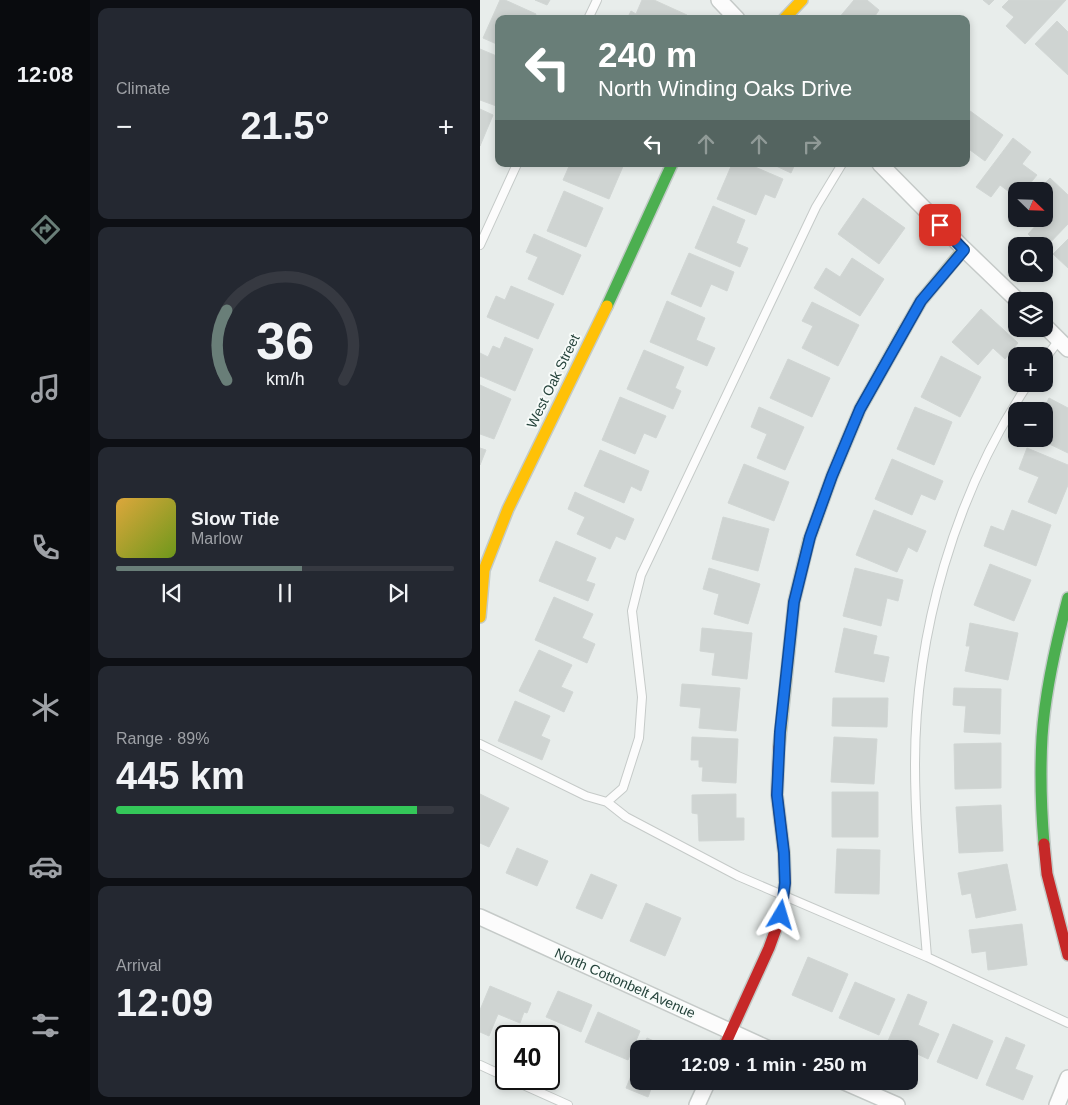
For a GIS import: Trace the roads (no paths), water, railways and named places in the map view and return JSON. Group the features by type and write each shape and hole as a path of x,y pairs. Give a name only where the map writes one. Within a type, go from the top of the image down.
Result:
{"street":[{"path":"719,0 733,15"},
{"path":"788,15 802,0"},
{"name":"West Oak Street","path":"480,617 484,570 508,508 623,272 671,167"},
{"path":"883,167 964,250 1008,292"},
{"path":"727,1040 769,948 781,915 784,894 784,853 777,795 780,732 794,602 810,537 832,476 860,409 921,301 964,250"},
{"path":"1053,335 1063,344"},
{"path":"1068,598 1054,651 1042,736 1041,804 1047,874 1068,955"},
{"name":"North Cottonbelt Avenue","path":"480,917 750,1040"},
{"path":"1057,1105 1068,1078"},
{"path":"697,1105 704,1090"},
{"path":"863,1090 897,1105"}],"lane":[{"path":"590,15 597,0"},
{"path":"480,245 516,167"},
{"path":"606,802 623,788 639,738 642,696 632,611 641,575 816,207 840,167"},
{"path":"1053,352 1063,344"},
{"path":"928,957 916,822 915,762 919,695 926,643 939,587 962,512 987,456 1023,392"},
{"path":"480,744 586,796 606,802 626,817 738,876 928,957 1068,1023"},
{"path":"480,1065 495,1072"},
{"path":"535,1090 568,1105"}]}
